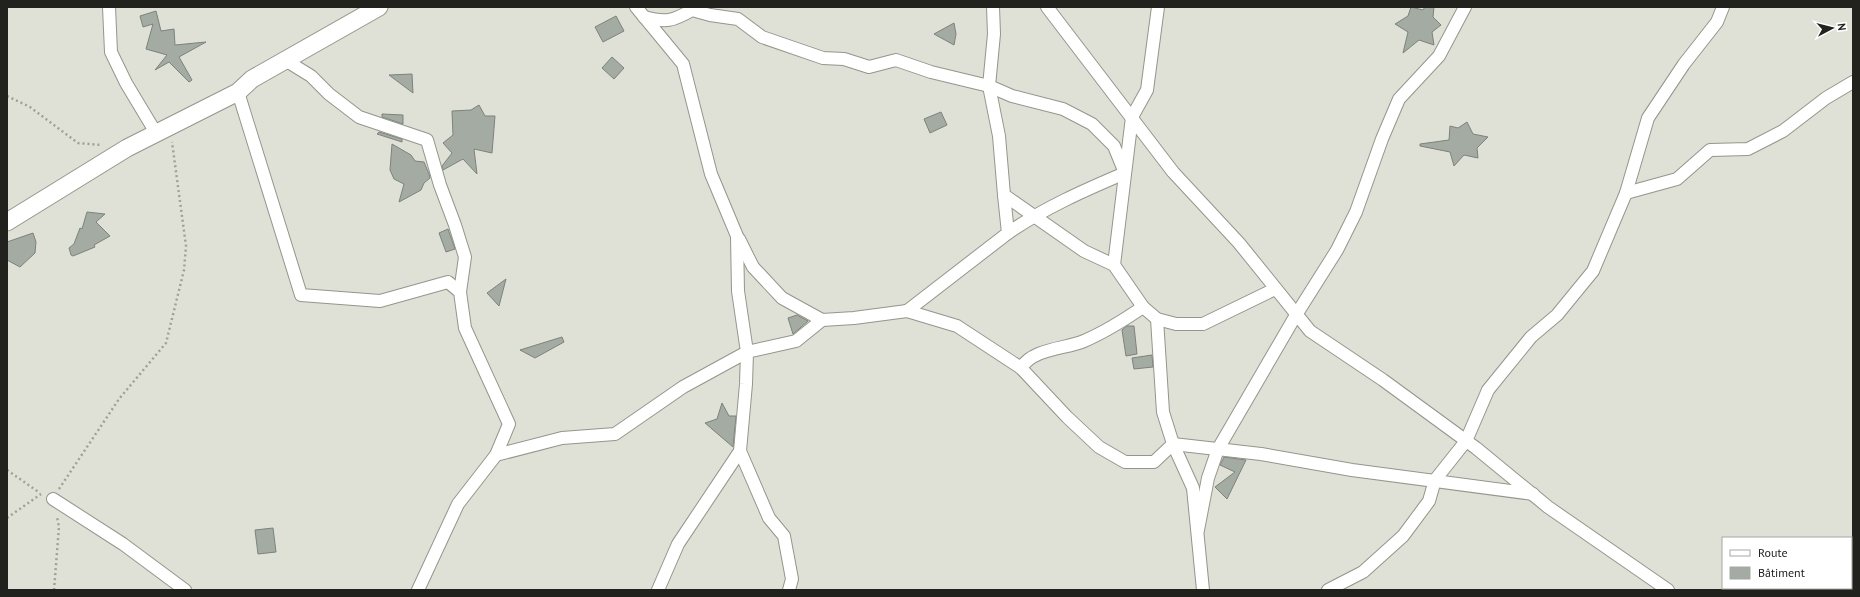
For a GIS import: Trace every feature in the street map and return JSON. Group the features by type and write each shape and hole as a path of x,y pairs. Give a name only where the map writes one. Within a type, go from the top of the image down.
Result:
{"main road":[{"path":"7,222 127,148 238,92 252,78 373,9"}],"street":[{"path":"109,7 111,52 126,83 163,129"},
{"path":"636,7 683,64 711,174 737,236 752,267 782,298 822,320 854,318 907,311 957,326 1021,368 1066,417 1099,448 1125,462 1154,462 1172,444"},
{"path":"993,7 994,34 989,86 999,136 1008,233"},
{"path":"1047,7 1173,172 1239,243 1310,331 1383,380 1466,441 1548,507 1668,590"},
{"path":"1114,265 1132,117 1147,90 1158,7"},
{"path":"1198,530 1208,478 1218,450 1296,315 1337,250 1356,212 1382,139 1399,99 1439,56 1465,7"},
{"path":"1328,590 1363,572 1403,536 1429,501 1435,480 1466,441 1488,390 1531,337 1557,315 1593,271 1626,193 1648,118 1684,64 1717,22 1723,7"},
{"path":"644,17 656,20 675,20 692,10 710,16 738,19 762,37 824,58 844,59 869,67 896,60 931,72 989,86 1012,96 1063,109 1092,124 1114,146 1125,173"},
{"path":"285,60 311,76 329,94 359,117 427,140 440,185 465,257 460,292 465,328 509,424 496,455 458,504 418,590"},
{"path":"1626,193 1677,179 1710,150 1748,149 1783,131 1826,98 1853,82"},
{"path":"238,92 302,296 380,301 448,282 460,292"},
{"path":"907,311 1008,233 1034,215 1125,173"},
{"path":"1004,195 1084,251 1114,265 1143,307 1157,319 1176,324 1203,324 1275,289"},
{"path":"737,236 738,292 747,352 746,384 740,451 769,518 784,536 792,579 789,590"},
{"path":"1021,368 1023,363 1044,352 1083,342 1112,327 1143,307"},
{"path":"1157,319 1163,412 1172,444 1193,488 1203,590"},
{"path":"496,455 562,438 615,434 683,386 747,352 796,341 822,320"},
{"path":"1172,444 1261,454 1352,470 1533,494"},
{"path":"658,590 678,544 740,451"},
{"path":"53,499 122,544 185,590"}],"path":[{"path":"7,96 30,107 78,143 127,148"},
{"path":"54,590 59,527 53,499 119,399 166,343 184,270 186,246 163,129"},
{"path":"7,470 40,493 53,499"},
{"path":"7,518 40,493"}],"building":[{"path":"1411,7 1423,10 1425,7 1434,7 1433,17 1441,25 1432,32 1434,45 1419,40 1403,53 1408,32 1395,24 1408,16"},
{"path":"156,11 161,31 174,29 175,45 206,42 179,57 192,80 189,82 169,62 155,70 167,55 146,49 153,24 143,27 140,16"},
{"path":"616,16 624,31 603,42 595,27"},
{"path":"954,23 956,34 954,45 934,34"},
{"path":"612,57 624,68 614,79 602,68"},
{"path":"412,74 413,93 389,75"},
{"path":"479,105 485,116 495,116 492,153 474,149 477,174 463,159 443,170 442,166 452,153 443,143 453,135 452,111 471,110"},
{"path":"941,112 947,125 930,133 924,119"},
{"path":"382,114 403,115 403,124 382,117"},
{"path":"1467,122 1473,134 1488,137 1477,148 1478,158 1464,155 1454,166 1450,152 1420,146 1420,144 1449,140 1450,126 1458,128"},
{"path":"379,132 402,139 402,142 377,134"},
{"path":"392,144 411,155 415,161 424,162 430,178 424,183 421,190 399,202 404,184 394,179 390,170"},
{"path":"87,212 105,214 96,222 110,236 94,245 95,247 73,256 71,255 69,248 74,244 80,228 82,229"},
{"path":"448,229 455,249 446,252 439,233"},
{"path":"33,233 36,242 35,253 20,267 7,260 7,242"},
{"path":"506,279 499,306 487,293"},
{"path":"797,315 808,321 793,334 788,318"},
{"path":"1127,326 1134,326 1137,354 1126,356 1122,330"},
{"path":"562,337 564,342 535,358 520,350"},
{"path":"1152,355 1153,367 1134,369 1132,358"},
{"path":"722,403 729,416 736,416 733,447 705,423 717,419"},
{"path":"1224,457 1246,460 1227,499 1215,487 1235,472 1220,465"},
{"path":"273,528 276,552 258,554 255,530"}]}
